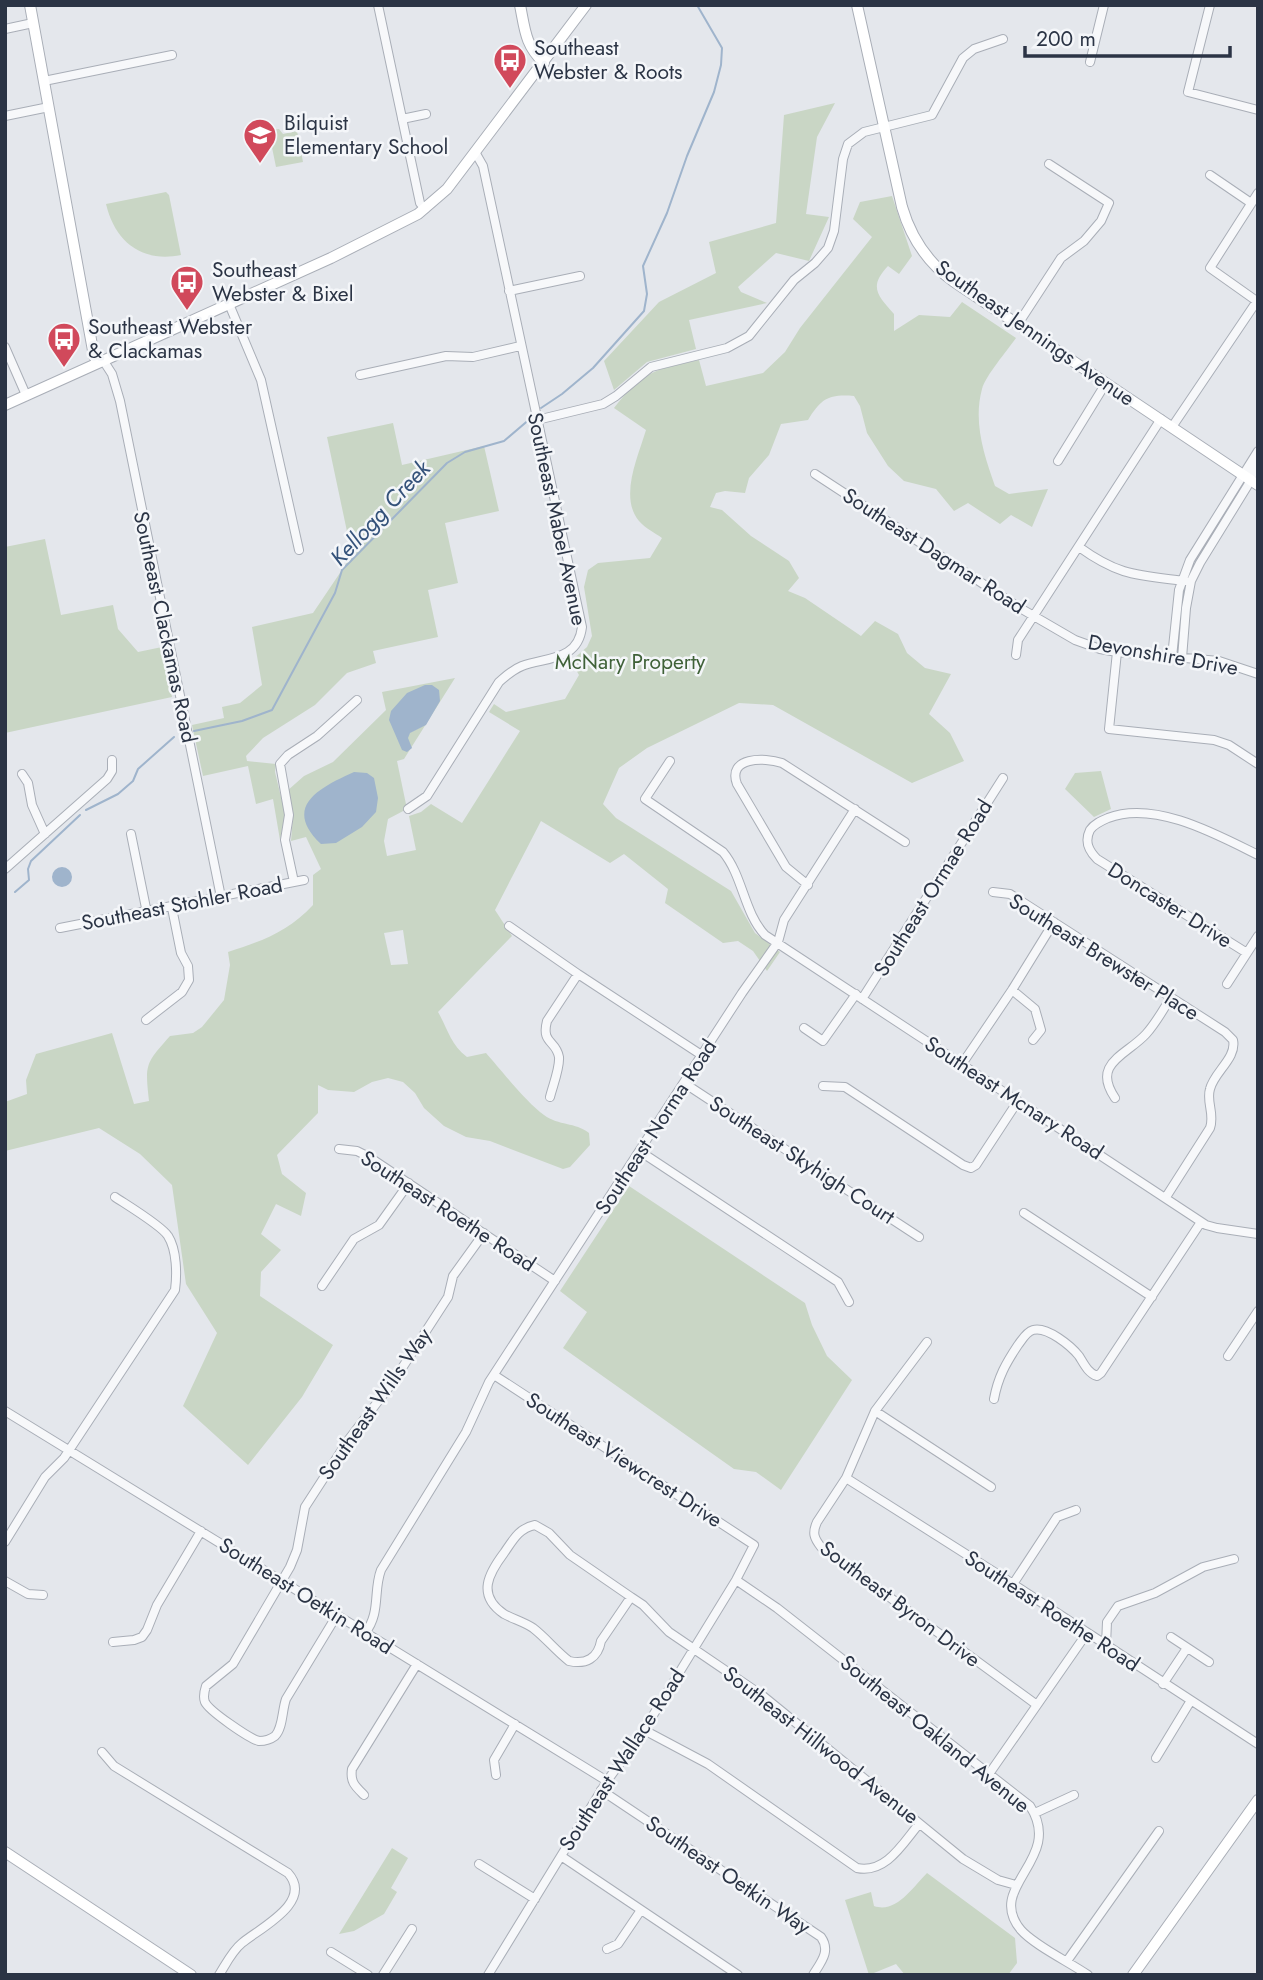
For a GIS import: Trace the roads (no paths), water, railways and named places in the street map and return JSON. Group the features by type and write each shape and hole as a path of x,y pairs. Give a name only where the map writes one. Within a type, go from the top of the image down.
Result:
{"main road":[{"name":"Southeast Clackamas Road","path":"30,5 94,356 100,361"},
{"path":"520,5 527,42 544,62"},
{"path":"5,405 397,226 425,209 447,189 586,5"},
{"name":"Southeast Jennings Avenue","path":"857,5 905,218 921,249 943,273 1250,480"},
{"path":"1133,1975 1258,1800"},
{"path":"5,1852 191,1975"}],"street":[{"path":"378,5 420,203 425,209"},
{"path":"1090,62 1104,5"},
{"path":"1210,5 1188,92 1258,110"},
{"path":"5,29 33,23"},
{"path":"537,420 603,404 651,366 727,348 749,336 794,280 816,263 828,248 834,231 848,144 864,132 932,115 963,58 974,49 1003,39"},
{"path":"44,80 172,55"},
{"path":"5,116 49,107"},
{"path":"402,119 426,114"},
{"name":"Southeast Mabel Avenue","path":"408,809 427,796 499,682 520,667 566,654 576,646 582,634 582,620 520,346 483,166 475,152"},
{"path":"1018,324 1061,258 1084,241 1101,221 1108,204 1049,164"},
{"path":"1210,175 1251,203"},
{"path":"1172,427 1257,302 1210,268 1258,193"},
{"path":"509,291 580,276"},
{"path":"229,304 261,380 299,550"},
{"path":"359,375 446,356 473,357 520,346"},
{"path":"5,347 26,395"},
{"name":"Southeast Clackamas Road","path":"100,361 113,374 120,401 221,897"},
{"path":"1058,461 1106,383"},
{"name":"Southeast Dagmar Road","path":"815,474 1033,615 1161,419"},
{"path":"1172,657 1181,580 1194,553 1250,480 1258,451"},
{"path":"1182,658 1191,581 1258,462"},
{"path":"1079,547 1102,563 1126,573 1191,581"},
{"path":"1016,655 1018,640 1033,615"},
{"name":"Devonshire Drive","path":"1033,615 1075,640 1100,649 1219,661 1258,674"},
{"path":"1117,652 1109,729 1214,740 1236,749 1258,764"},
{"path":"293,882 285,839 289,815 280,764 288,755 317,736 357,700"},
{"path":"5,869 107,779 112,760"},
{"name":"Southeast Mcnary Road","path":"670,761 645,799 723,852 732,864 761,931 1201,1222 1213,1227 1258,1234"},
{"path":"808,885 786,867 754,813 734,775 737,765 742,762 782,762 905,842"},
{"path":"22,774 28,783 32,805 45,834"},
{"name":"Southeast Ormae Road","path":"804,1028 823,1041 859,997 1003,778"},
{"name":"Southeast Norma Road","path":"365,1633 376,1613 377,1585 382,1570 475,1417 479,1401 494,1375 778,942 784,920 855,809"},
{"name":"Doncaster Drive","path":"1247,953 1097,859 1090,852 1088,833 1103,820 1137,811 1153,812 1258,855"},
{"path":"131,834 147,913"},
{"name":"Southeast Stohler Road","path":"60,929 304,880"},
{"name":"Southeast Brewster Place","path":"993,892 1010,894 1233,1040 1233,1052 1210,1088 1210,1128 1167,1197"},
{"path":"146,1020 182,992 189,980 188,966 181,953 172,908"},
{"path":"962,1064 1054,922"},
{"path":"509,926 703,1056"},
{"path":"1227,984 1258,936"},
{"path":"550,1097 559,1059 556,1050 545,1037 544,1029 578,974"},
{"path":"1012,990 1035,1009 1041,1030 1033,1040"},
{"path":"1115,1098 1107,1081 1108,1070 1116,1058 1147,1032 1171,998"},
{"name":"Southeast Skyhigh Court","path":"684,1083 919,1237"},
{"path":"823,1086 845,1087 971,1168 976,1165 1018,1101"},
{"name":"Southeast Roethe Road","path":"339,1149 358,1151 555,1281"},
{"path":"641,1152 838,1282 849,1301"},
{"path":"322,1286 354,1239 379,1225 409,1183"},
{"path":"5,1542 45,1477 64,1458 175,1290 172,1245 167,1234 115,1197"},
{"path":"1024,1213 1152,1297"},
{"path":"994,1399 1001,1372 1022,1338 1036,1329 1050,1334 1069,1347 1092,1374 1097,1376 1106,1368 1201,1222"},
{"name":"Southeast Wills Way","path":"337,1615 286,1699 278,1732 266,1741 252,1738 210,1709 205,1702 204,1692 213,1679 233,1664 282,1581 297,1550 304,1507 349,1440 393,1382 449,1297 453,1276 484,1233"},
{"path":"1228,1356 1258,1311"},
{"name":"Southeast Byron Drive","path":"927,1342 875,1411 846,1478 813,1530 815,1539 821,1547 1037,1705"},
{"name":"Southeast Viewcrest Drive","path":"494,1375 754,1545"},
{"name":"Southeast Oetkin Road","path":"5,1410 607,1781"},
{"path":"875,1411 990,1487"},
{"name":"Southeast Roethe Road","path":"846,1478 1258,1744"},
{"path":"1013,1584 1057,1517 1076,1510"},
{"name":"Southeast Hillwood Avenue","path":"631,1597 592,1658 576,1663 560,1654 533,1629 497,1608 488,1594 488,1576 519,1532 526,1527 535,1525 549,1533 570,1555 643,1605 662,1627 763,1696 919,1824 980,1870 998,1880 1016,1885"},
{"path":"113,1642 142,1637 157,1605 201,1531"},
{"name":"Southeast Wallace Road","path":"488,1975 601,1790 644,1730 736,1580 754,1545"},
{"path":"1106,1645 1107,1622 1118,1606 1155,1593 1206,1566 1234,1559"},
{"name":"Southeast Oakland Avenue","path":"736,1580 777,1608 1024,1800 1035,1813 1040,1829 1039,1846 1016,1885"},
{"path":"5,1581 27,1594 43,1595"},
{"path":"989,1774 1087,1633"},
{"path":"1171,1637 1209,1662"},
{"path":"1163,1684 1187,1648"},
{"path":"364,1795 351,1778 352,1769 417,1664"},
{"path":"1156,1758 1190,1702"},
{"path":"496,1774 494,1760 514,1724"},
{"path":"644,1730 708,1765 857,1868 870,1869 887,1861 919,1824"},
{"path":"102,1752 114,1766 288,1873 294,1880 295,1893 279,1917 237,1947 219,1975"},
{"name":"Southeast Oetkin Way","path":"601,1790 821,1937 826,1946 825,1954 813,1975"},
{"path":"1035,1813 1074,1795"},
{"path":"1067,1961 1159,1831"},
{"path":"561,1856 738,1975"},
{"path":"479,1864 535,1899"},
{"path":"1016,1885 1012,1905 1018,1926 1028,1937 1088,1975"},
{"path":"607,1949 618,1944 640,1910"},
{"path":"383,1975 412,1929"},
{"path":"331,1952 368,1975"}],"water":[{"path":"425,685 432,685 439,690 440,701 426,725 410,733 408,738 412,748 407,752 402,750 389,720 391,711 407,693"},
{"path":"354,772 367,773 374,778 378,798 376,812 362,827 336,843 321,844 310,831 305,819 305,808 319,791"},
{"path":"58,867 66,867 72,877 66,887 58,887 52,881 52,873"}],"waterway":[{"name":"Kellogg Creek","path":"541,408 593,368 644,311 647,294 643,266 667,213 714,92 721,65 722,48 697,5"},
{"name":"Kellogg Creek","path":"194,731 242,721 272,710 335,593 342,570 447,463 465,452 504,441 531,418"},
{"name":"Kellogg Creek","path":"86,810 118,794 133,781 138,769 174,737"},
{"name":"Kellogg Creek","path":"15,892 29,880 28,869 31,861 80,815"}],"place":[{"name":"Southeast Webster & Roots","path":"510,90"},
{"name":"Bilquist Elementary School","path":"260,165"},
{"name":"Southeast Webster & Bixel","path":"187,312"},
{"name":"Southeast Webster & Clackamas","path":"64,369"}],"park label":[{"name":"McNary Property","path":"630,662"}]}
